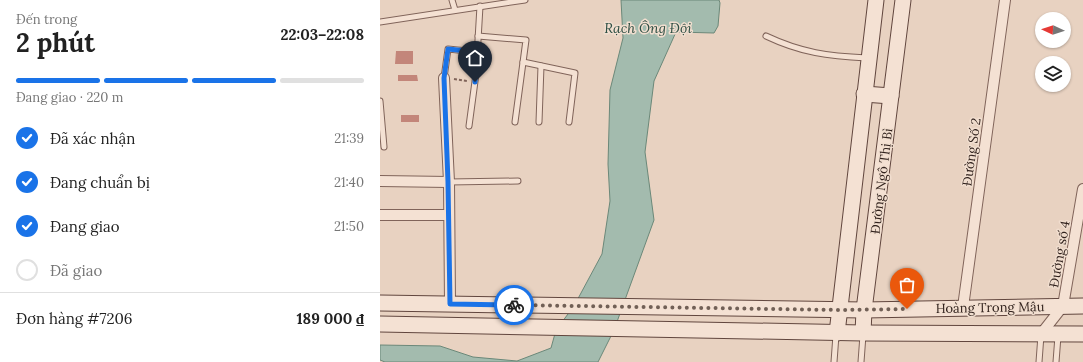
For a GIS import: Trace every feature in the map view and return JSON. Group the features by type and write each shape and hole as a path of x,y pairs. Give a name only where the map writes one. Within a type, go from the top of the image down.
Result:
{"main road":[{"name":"Đường Ngô Thị Bì","path":"837,333 876,0"},
{"name":"Đường Ngô Thị Bì","path":"863,333 864,310 904,0"},
{"path":"864,94 891,96"},
{"path":"380,303 450,304 449,326 380,324"},
{"name":"Hoàng Trọng Mậu","path":"450,304 839,310 1083,306"},
{"name":"Hoàng Trọng Mậu","path":"449,326 837,333 1083,334"}],"street":[{"name":"Đường Số 2","path":"964,307 1005,0"},
{"path":"444,78 449,215 450,304"},
{"path":"380,181 448,182"},
{"name":"Đường số 4","path":"1063,306 1082,207 1083,189"},
{"path":"380,215 449,215"},
{"name":"Hoàng Trọng Mậu","path":"1041,334 1063,306"}],"lane":[{"path":"452,0 455,10"},
{"path":"380,22 525,0"},
{"path":"469,126 475,82 480,6"},
{"path":"478,36 526,40 515,122"},
{"path":"766,36 788,46 807,52 832,56 868,58"},
{"path":"444,78 448,49 477,52"},
{"path":"523,62 575,73 569,122"},
{"path":"539,122 541,66"},
{"path":"380,101 384,147"},
{"path":"448,182 518,181"},
{"name":"Đường Ngô Thị Bì","path":"834,362 837,333"},
{"name":"Đường Ngô Thị Bì","path":"861,362 863,333"},
{"path":"1039,362 1041,334"},
{"path":"1056,362 1058,335"}],"path":[{"path":"444,78 475,82"}],"water":[{"name":"Rạch Ông Đội","path":"621,0 719,0 720,3 718,26 714,33 676,32 654,81 645,152 654,220 614,330 598,362 385,362 380,360 380,345 440,346 473,357 517,361 551,348 556,330 574,306 602,254 610,201 608,164 610,90 623,38"}],"building":[{"path":"396,51 413,51 413,64 395,64"},
{"path":"398,75 417,75 418,81 398,81"},
{"path":"401,115 419,115 419,122 401,122"}],"way so far":[{"path":"514,305 839,310 907,309"}],"route":[{"path":"475,82 477,52 448,49 444,78 448,182 450,304 514,305"}]}
